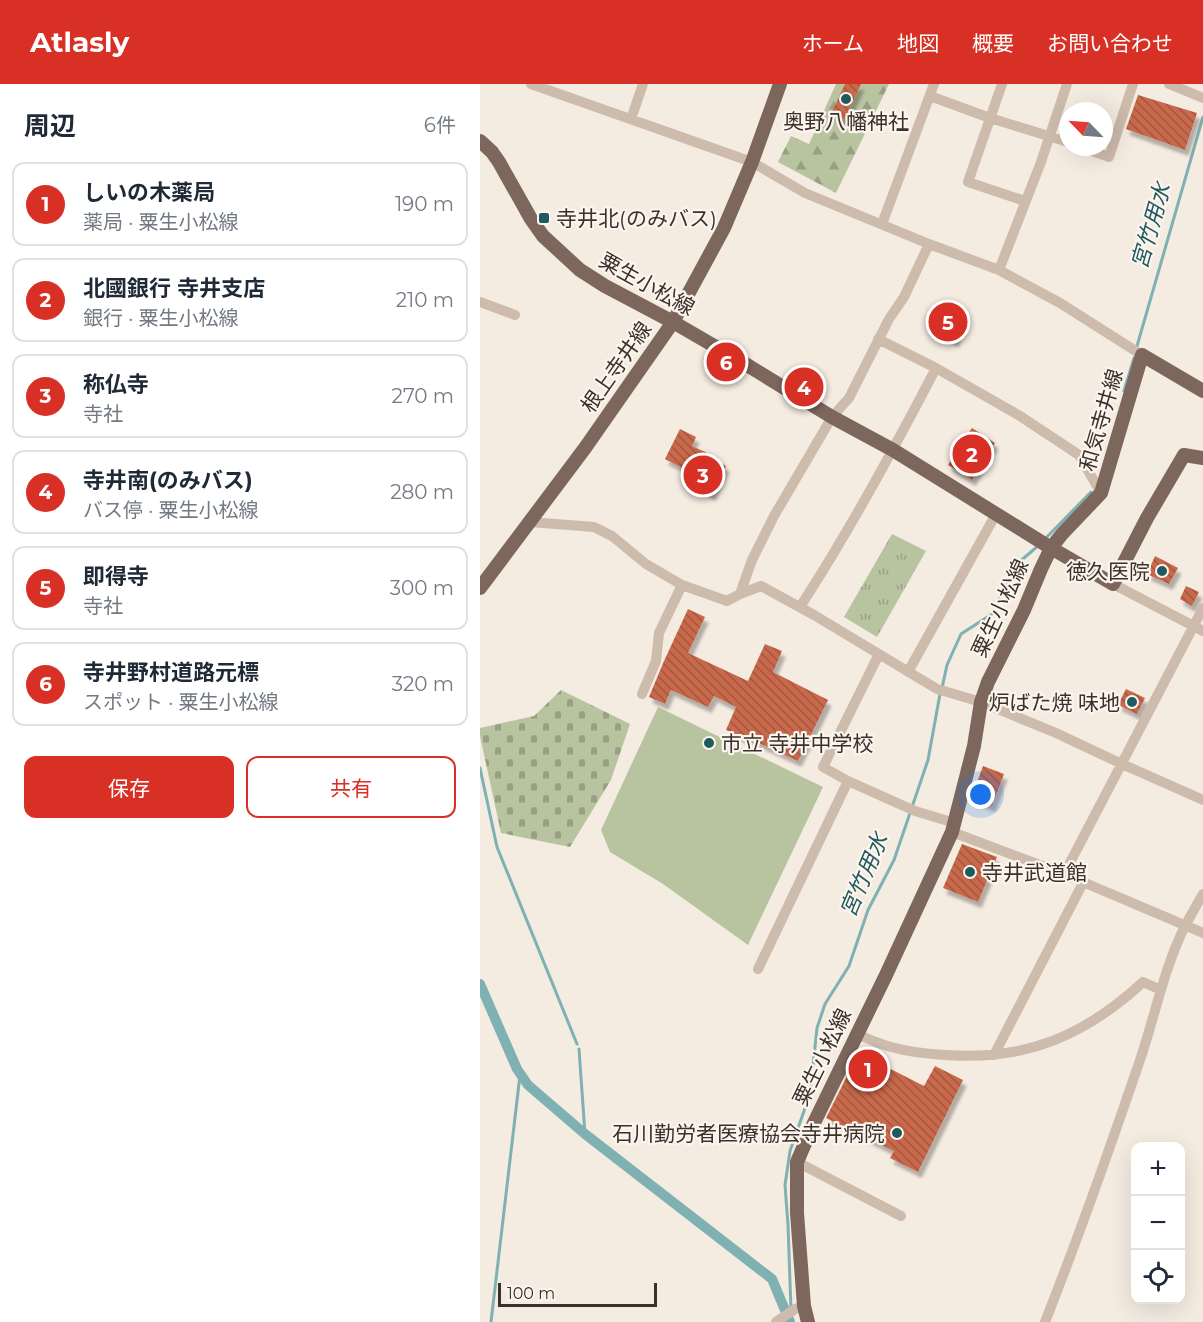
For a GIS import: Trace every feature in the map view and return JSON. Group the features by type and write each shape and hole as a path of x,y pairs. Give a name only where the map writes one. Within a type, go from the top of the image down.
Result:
{"main road":[{"name":"根上寺井線","path":"480,588 585,448 673,322 724,228 752,162 780,84"},
{"name":"粟生小松線","path":"480,141 499,162 543,236 580,270 747,365 832,417 893,450 1045,544 1041,569 1024,610 988,682 981,702 974,746 953,828 797,1162 800,1307 808,1322"},
{"name":"和気寺井線","path":"1045,544 1062,534 1101,493 1142,356 1203,390"},
{"path":"1045,544 1113,584 1147,518 1184,455 1203,458"}],"street":[{"path":"531,84 752,162 805,193 999,270 1060,303 1142,356"},
{"path":"631,119 643,84"},
{"path":"882,224 934,84"},
{"path":"1002,84 968,182 1025,201"},
{"path":"999,270 1067,84"},
{"path":"1113,145 1133,84"},
{"path":"1169,84 1203,98"},
{"path":"930,96 990,118 1059,139"},
{"path":"740,594 752,560 774,516 832,417 849,398 878,339 904,297 929,244"},
{"path":"480,302 515,315"},
{"path":"878,339 936,368 1020,416 1079,455 1101,493"},
{"path":"800,607 824,571 893,450 936,368"},
{"path":"908,672 996,514"},
{"path":"530,522 594,526 612,536 646,564 682,585 727,601 761,586 941,690 981,702 1056,733 1203,800"},
{"path":"1113,584 1198,629"},
{"path":"642,694 656,662 659,633 682,585"},
{"path":"1064,874 1122,764 1198,629 1203,608"},
{"path":"879,654 823,767 848,781 953,828 1203,933"},
{"path":"758,969 848,781"},
{"path":"994,1054 1083,882"},
{"path":"1045,1322 1120,1119 1177,945 1203,894"},
{"path":"857,1034 893,1047 931,1054 970,1057 994,1054 1043,1045 1089,1024 1121,1002 1143,982 1161,990"},
{"path":"797,1162 901,1216"},
{"path":"776,1322 800,1307"}],"green space":[{"path":"836,84 889,84 836,193 778,162 791,136 809,144"},
{"path":"892,534 926,551 877,637 844,617"},
{"path":"561,690 630,724 611,780 570,847 501,833 480,736 480,728 534,716"},
{"path":"658,707 823,787 748,945 663,884 610,852 601,830"}],"building":[{"name":"奥野八幡神社","path":"845,84 861,84 844,120 831,114"},
{"path":"1138,95 1197,113 1185,150 1126,129"},
{"path":"942,302 967,314 955,341 929,329"},
{"path":"972,428 995,443 972,480 948,465"},
{"path":"680,429 696,437 692,446 718,458 717,461 726,466 712,495 681,480 686,470 665,459"},
{"name":"徳久医院","path":"1155,556 1178,568 1169,584 1147,574"},
{"path":"1186,586 1199,592 1192,606 1180,599"},
{"path":"688,609 705,617 688,653 748,681 765,644 782,651 773,672 828,700 798,761 726,730 736,707 714,696 708,707 671,690 665,704 649,697"},
{"name":"炉ばた焼 味地","path":"1126,689 1145,698 1137,714 1118,705"},
{"path":"983,766 1004,774 992,806 971,799"},
{"name":"寺井武道館","path":"962,844 997,857 978,902 943,888"},
{"name":"石川勤労者医療協会寺井病院","path":"863,1055 924,1086 935,1066 963,1080 918,1172 890,1158 894,1151 826,1118 848,1074 852,1077"}],"waterway":[{"name":"宮竹用水","path":"1137,346 1203,117"},
{"name":"宮竹用水","path":"1124,391 1134,358"},
{"name":"宮竹用水","path":"1044,540 1091,492"},
{"name":"宮竹用水","path":"942,688 947,665 961,634 992,614 1017,564 1039,545"},
{"name":"宮竹用水","path":"912,807 928,760 940,694"},
{"path":"480,768 497,847 577,1044"},
{"name":"宮竹用水","path":"791,1310 785,1185 790,1151 810,1094 817,1028 825,1004 849,966 868,910 894,860 910,813"},
{"name":"宮竹用水","path":"480,984 517,1069 528,1085 585,1134 772,1279 790,1322"},
{"path":"579,1049 585,1134"},
{"path":"491,1322 520,1075"}],"place":[{"name":"奥野八幡神社","path":"846,99"},
{"name":"寺井北(のみバス)","path":"544,218"},
{"name":"即得寺","path":"948,322"},
{"name":"寺井野村道路元標","path":"726,362"},
{"name":"寺井南(のみバス)","path":"804,387"},
{"name":"北國銀行 寺井支店","path":"972,454"},
{"name":"称仏寺","path":"703,475"},
{"name":"徳久医院","path":"1162,571"},
{"name":"炉ばた焼 味地","path":"1132,702"},
{"name":"市立 寺井中学校","path":"709,743"},
{"name":"寺井武道館","path":"970,872"},
{"name":"しいの木薬局","path":"868,1069"},
{"name":"石川勤労者医療協会寺井病院","path":"897,1133"}]}
